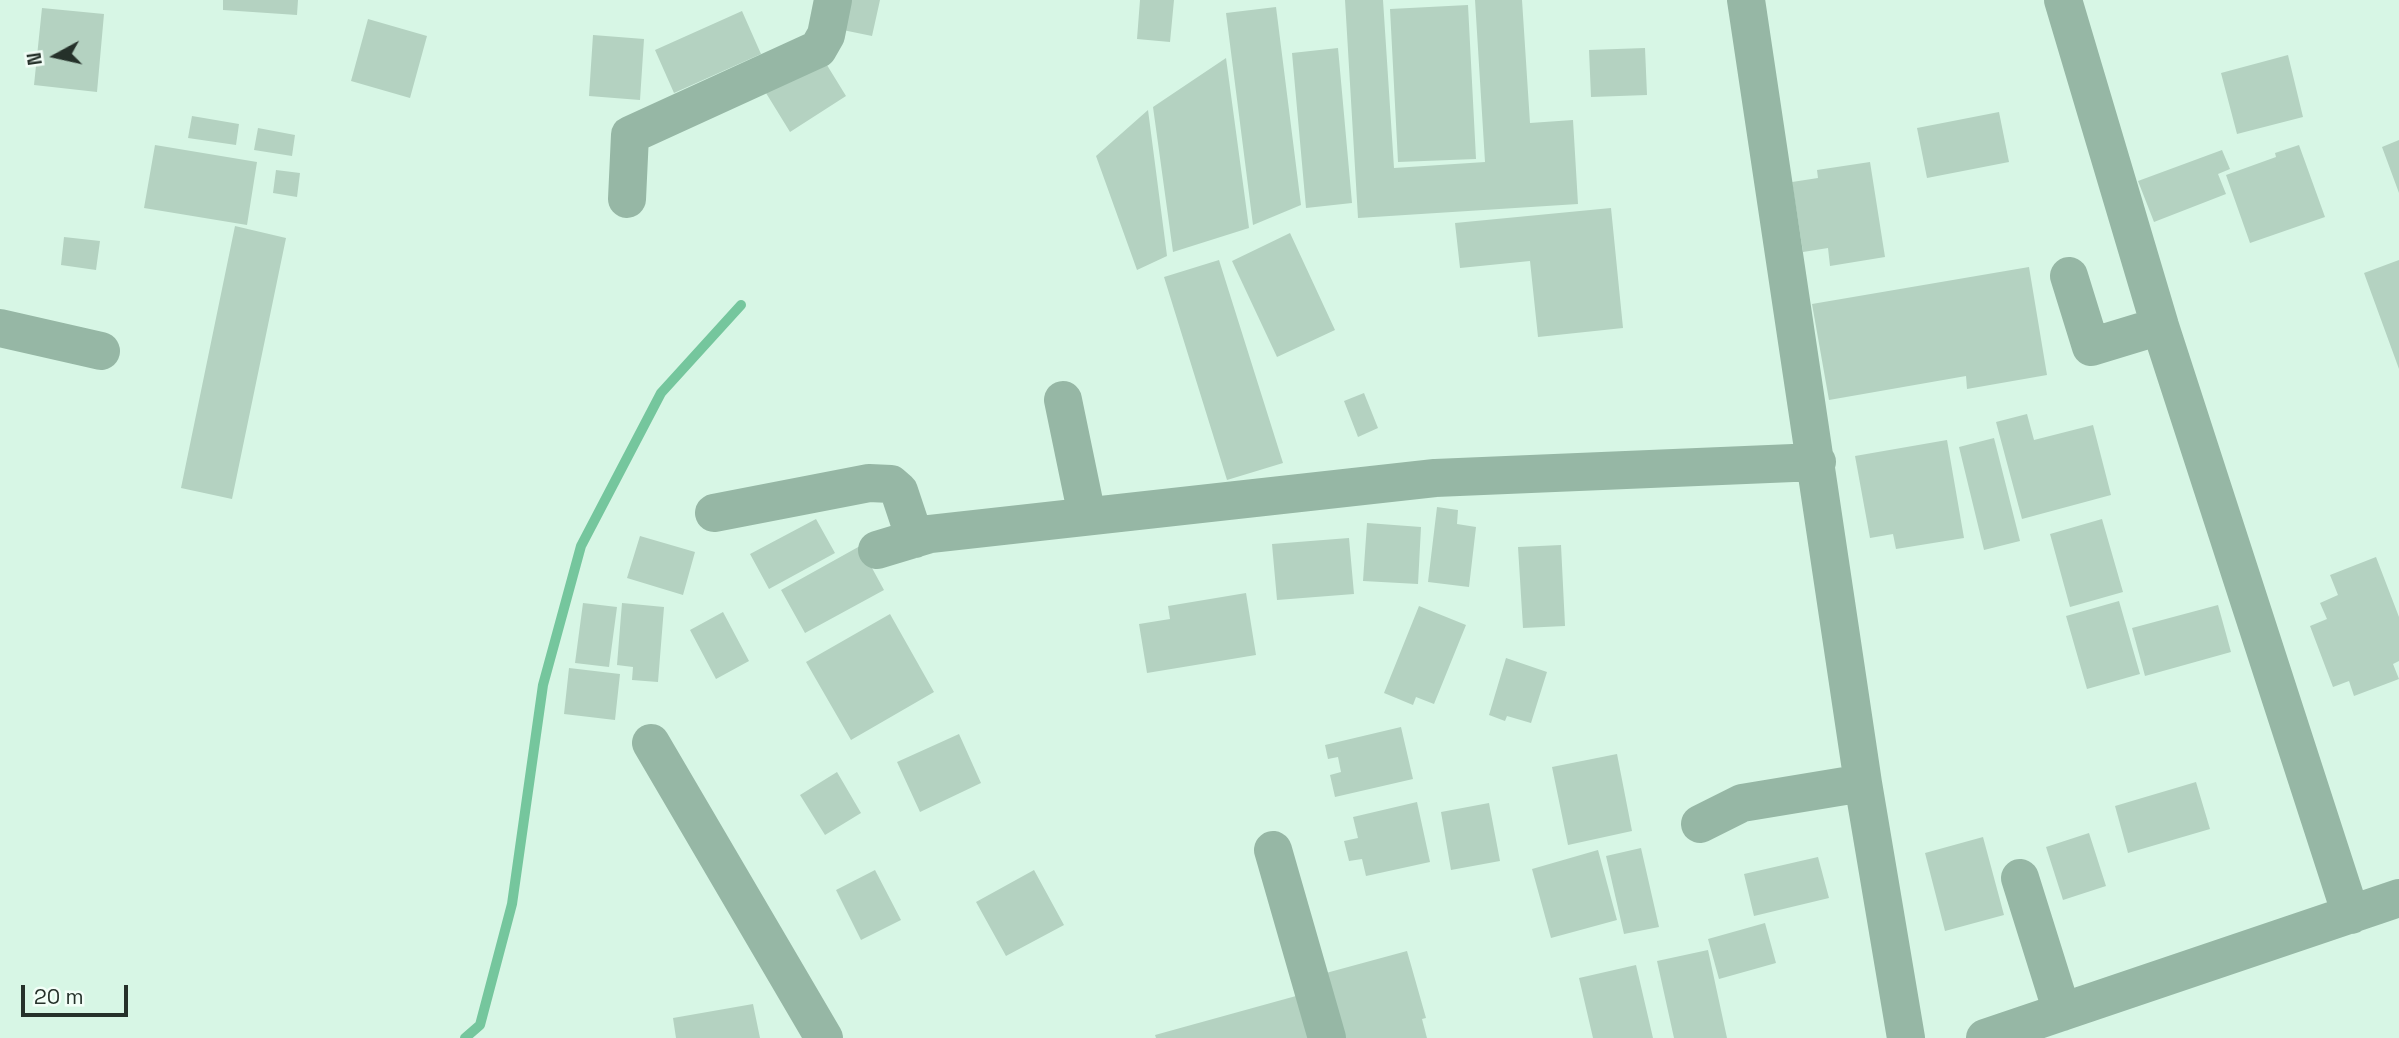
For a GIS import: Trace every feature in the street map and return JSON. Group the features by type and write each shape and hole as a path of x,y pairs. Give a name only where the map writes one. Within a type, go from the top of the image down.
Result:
{"street":[{"path":"627,199 630,135 818,49 826,35 833,0"},
{"path":"1745,0 1817,462 1863,783 1906,1038"},
{"path":"2063,0 2160,326 2351,915"},
{"path":"2069,276 2091,347 2160,326"},
{"path":"0,328 101,351"},
{"path":"1063,400 1087,516"},
{"path":"877,550 930,534 1436,478 1817,462"},
{"path":"714,513 869,483 891,484 899,491 915,538"},
{"path":"651,743 824,1038"},
{"path":"1700,824 1742,803 1863,783"},
{"path":"1273,850 1327,1038"},
{"path":"2020,878 2062,1012"},
{"path":"1985,1038 2399,898"}],"building":[{"path":"223,0 298,0 297,15 223,10"},
{"path":"844,0 880,0 872,36 838,29"},
{"path":"1140,0 1174,0 1170,42 1137,39"},
{"path":"1345,0 1383,0 1394,168 1485,162 1475,0 1522,0 1530,123 1573,120 1578,204 1358,218"},
{"path":"1468,5 1476,159 1398,162 1390,9"},
{"path":"1276,7 1301,205 1253,225 1226,13"},
{"path":"42,8 104,14 97,92 34,85"},
{"path":"742,11 761,54 674,93 655,50"},
{"path":"368,19 427,36 410,98 351,81"},
{"path":"593,35 644,39 640,100 589,96"},
{"path":"1338,48 1352,203 1306,208 1292,53"},
{"path":"1645,48 1647,95 1591,97 1589,50"},
{"path":"2288,55 2303,117 2237,134 2221,73"},
{"path":"822,57 846,96 790,132 766,93"},
{"path":"1226,58 1249,228 1173,252 1153,107"},
{"path":"1148,110 1167,256 1137,270 1096,156"},
{"path":"1999,112 2009,162 1927,178 1917,128"},
{"path":"192,116 239,124 236,145 188,138"},
{"path":"258,128 295,135 292,156 254,150"},
{"path":"2399,140 2399,193 2382,147"},
{"path":"155,145 257,162 247,225 144,208"},
{"path":"2299,145 2325,217 2250,243 2226,175 2276,157 2275,153"},
{"path":"2222,150 2230,169 2218,174 2226,194 2154,222 2138,181"},
{"path":"1870,162 1885,257 1830,266 1828,248 1803,252 1792,182 1818,178 1817,170"},
{"path":"276,170 300,173 297,197 273,193"},
{"path":"1611,208 1623,328 1538,337 1530,261 1460,268 1455,223"},
{"path":"235,226 286,238 232,499 181,488"},
{"path":"1290,233 1335,330 1277,357 1232,261"},
{"path":"64,237 100,241 96,270 61,265"},
{"path":"1219,260 1283,463 1227,480 1164,277"},
{"path":"2399,260 2399,369 2364,273"},
{"path":"2029,267 2047,375 1967,389 1966,376 1829,400 1812,304"},
{"path":"1364,393 1378,428 1358,437 1344,401"},
{"path":"2027,414 2034,440 2093,425 2111,495 2022,519 1996,422"},
{"path":"1994,438 2020,541 1984,550 1959,447"},
{"path":"1947,440 1964,538 1896,549 1893,534 1870,538 1855,456"},
{"path":"1437,507 1458,510 1457,524 1476,527 1469,587 1428,582"},
{"path":"816,519 835,553 769,589 750,554"},
{"path":"2102,519 2123,592 2070,607 2050,534"},
{"path":"1367,523 1421,527 1418,584 1363,581"},
{"path":"640,536 695,552 683,595 627,578"},
{"path":"1349,538 1354,594 1277,600 1272,544"},
{"path":"1561,545 1565,626 1523,628 1518,547"},
{"path":"860,546 884,590 805,633 781,590"},
{"path":"2376,557 2399,617 2399,661 2393,664 2399,679 2354,696 2349,681 2333,687 2310,626 2327,619 2320,603 2338,595 2330,575"},
{"path":"1246,593 1256,655 1147,673 1139,624 1170,619 1168,606"},
{"path":"2119,601 2140,674 2087,689 2066,616"},
{"path":"583,603 617,607 609,667 575,663"},
{"path":"622,603 664,607 658,682 632,680 633,667 617,665"},
{"path":"2218,605 2231,652 2145,676 2132,628"},
{"path":"1419,606 1466,625 1434,704 1416,697 1413,705 1384,693"},
{"path":"723,612 749,661 716,679 690,630"},
{"path":"890,614 934,692 851,740 806,662"},
{"path":"1506,658 1547,672 1531,723 1507,716 1505,721 1489,715"},
{"path":"569,668 620,674 615,720 564,714"},
{"path":"1401,727 1413,779 1335,797 1330,775 1341,772 1338,757 1328,759 1325,745"},
{"path":"959,734 981,783 920,812 897,762"},
{"path":"1617,754 1632,831 1568,845 1552,767"},
{"path":"837,772 861,813 825,835 800,795"},
{"path":"2196,782 2210,829 2128,853 2115,806"},
{"path":"1417,802 1430,862 1366,876 1362,859 1349,861 1344,841 1358,838 1353,817"},
{"path":"1489,803 1500,861 1451,870 1441,812"},
{"path":"2089,833 2106,886 2063,900 2046,847"},
{"path":"1983,837 2004,915 1945,931 1925,853"},
{"path":"1641,848 1659,927 1624,934 1606,856"},
{"path":"1598,850 1617,920 1551,938 1532,869"},
{"path":"1818,857 1829,898 1754,916 1744,874"},
{"path":"875,870 901,920 861,940 836,890"},
{"path":"1034,870 1064,925 1006,956 976,902"},
{"path":"1765,923 1776,963 1719,979 1708,939"},
{"path":"1708,950 1727,1038 1674,1038 1657,961"},
{"path":"1407,951 1426,1018 1422,1019 1427,1038 1344,1038 1326,973"},
{"path":"1636,965 1653,1038 1593,1038 1579,978"},
{"path":"1296,996 1308,1038 1156,1038 1155,1035"},
{"path":"753,1004 760,1038 676,1038 673,1018"}],"waterway":[{"path":"465,1038 480,1025 512,904 543,685 581,546 661,393 741,305"}]}
